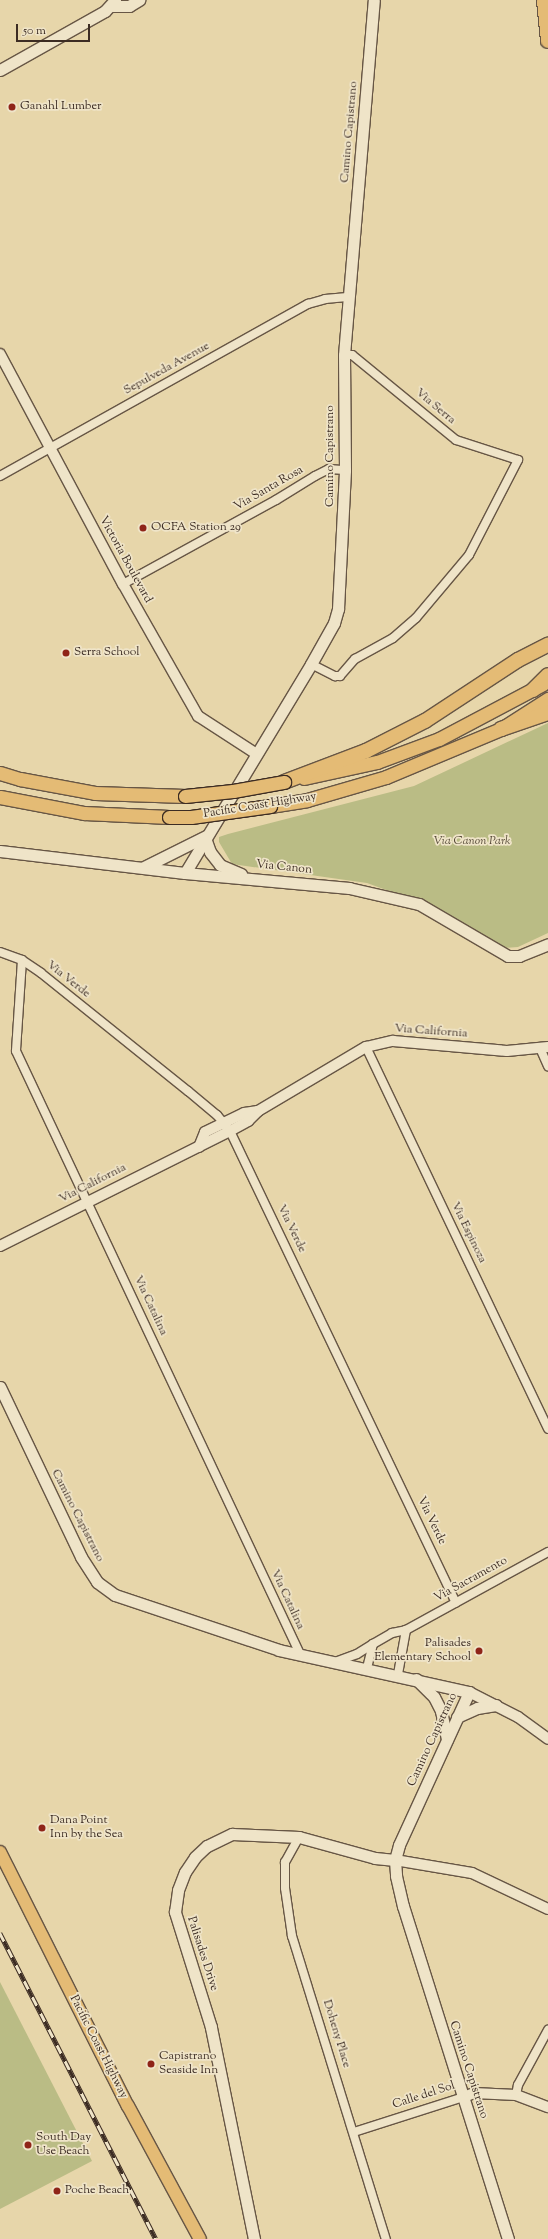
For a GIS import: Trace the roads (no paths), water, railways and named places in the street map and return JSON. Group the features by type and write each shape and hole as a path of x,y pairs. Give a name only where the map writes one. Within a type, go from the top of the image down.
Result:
{"highway":[{"path":"544,0 548,41"},
{"path":"284,782 366,751 425,721 518,660 548,645"},
{"path":"533,690 548,675"},
{"name":"Pacific Coast Highway","path":"0,773 20,779 95,793 185,796 233,791 330,774 376,762 412,749 474,722 548,682"},
{"name":"Pacific Coast Highway","path":"0,797 84,813 169,817 191,817 307,800 386,777 501,729 548,698"},
{"path":"501,729 548,713"},
{"path":"0,768 20,779"}],"main road":[{"path":"0,70 113,3 129,6 139,0"},
{"name":"Camino Capistrano","path":"185,873 255,753 311,664 334,623 338,609 345,470 344,355 374,0"},
{"path":"143,868 205,837 210,852 220,865 247,877"},
{"name":"Via Canon","path":"0,851 185,873 247,877 349,888 411,902 508,956 519,956 548,944"},
{"name":"Camino Capistrano","path":"0,1387 81,1557 97,1582 115,1595 279,1650 398,1674 468,1692 399,1845 395,1860 396,1876 403,1906 508,2239"},
{"path":"416,1678 434,1697 441,1711 447,1739"},
{"path":"457,1717 477,1708 496,1705"},
{"name":"Palisades Drive","path":"254,2239 211,2027 175,1912 178,1890 185,1872 207,1846 232,1834 299,1837 375,1858 395,1860"},
{"name":"Pacific Coast Highway","path":"0,1852 128,2106 200,2239"}],"street":[{"name":"Sepulveda Avenue","path":"0,476 308,304 324,298 350,297"},
{"name":"Victoria Boulevard","path":"0,354 123,584 198,716 255,753"},
{"name":"Via Serra","path":"311,664 335,676 340,676 355,658 393,638 416,618 469,555 517,463 515,458 456,440 352,355 344,355"},
{"name":"Via Santa Rosa","path":"123,584 276,500 314,476 329,469 345,470"},
{"name":"Via Verde","path":"0,952 22,960 188,1091 223,1122 230,1131 456,1603"},
{"name":"Via Catalina","path":"22,960 16,1051 88,1200 300,1654"},
{"name":"Via California","path":"0,1246 88,1200 230,1131 248,1121 258,1111 366,1047 393,1042 507,1051 544,1047"},
{"name":"Via Espinoza","path":"366,1047 548,1429"},
{"path":"544,1047 548,1066"},
{"name":"Via California","path":"199,1146 205,1132 244,1113 258,1111"},
{"name":"Via Sacramento","path":"335,1662 357,1654 397,1631 406,1630 548,1552"},
{"path":"398,1674 406,1630"},
{"path":"367,1668 373,1644"},
{"path":"468,1692 496,1705 548,1739"},
{"name":"Doheny Place","path":"299,1837 285,1862 285,1888 292,1936 386,2239"},
{"name":"Palisades Drive","path":"395,1860 472,1873 548,1909"},
{"path":"516,2095 518,2085 548,2030"},
{"name":"Calle del Sol","path":"354,2132 474,2093 516,2095 548,2107"}],"railway":[{"path":"0,1933 156,2239"}],"place":[{"name":"Ganahl Lumber","path":"12,107"},
{"name":"OCFA Station 29","path":"143,528"},
{"name":"Serra School","path":"66,653"},
{"name":"Palisades Elementary School","path":"479,1651"},
{"name":"Dana Point Inn by the Sea","path":"42,1828"},
{"name":"Capistrano Seaside Inn","path":"151,2064"},
{"name":"South Day Use Beach","path":"28,2145"},
{"name":"Poche Beach","path":"57,2191"}],"park label":[{"name":"Via Canon Park","path":"472,842"}]}
